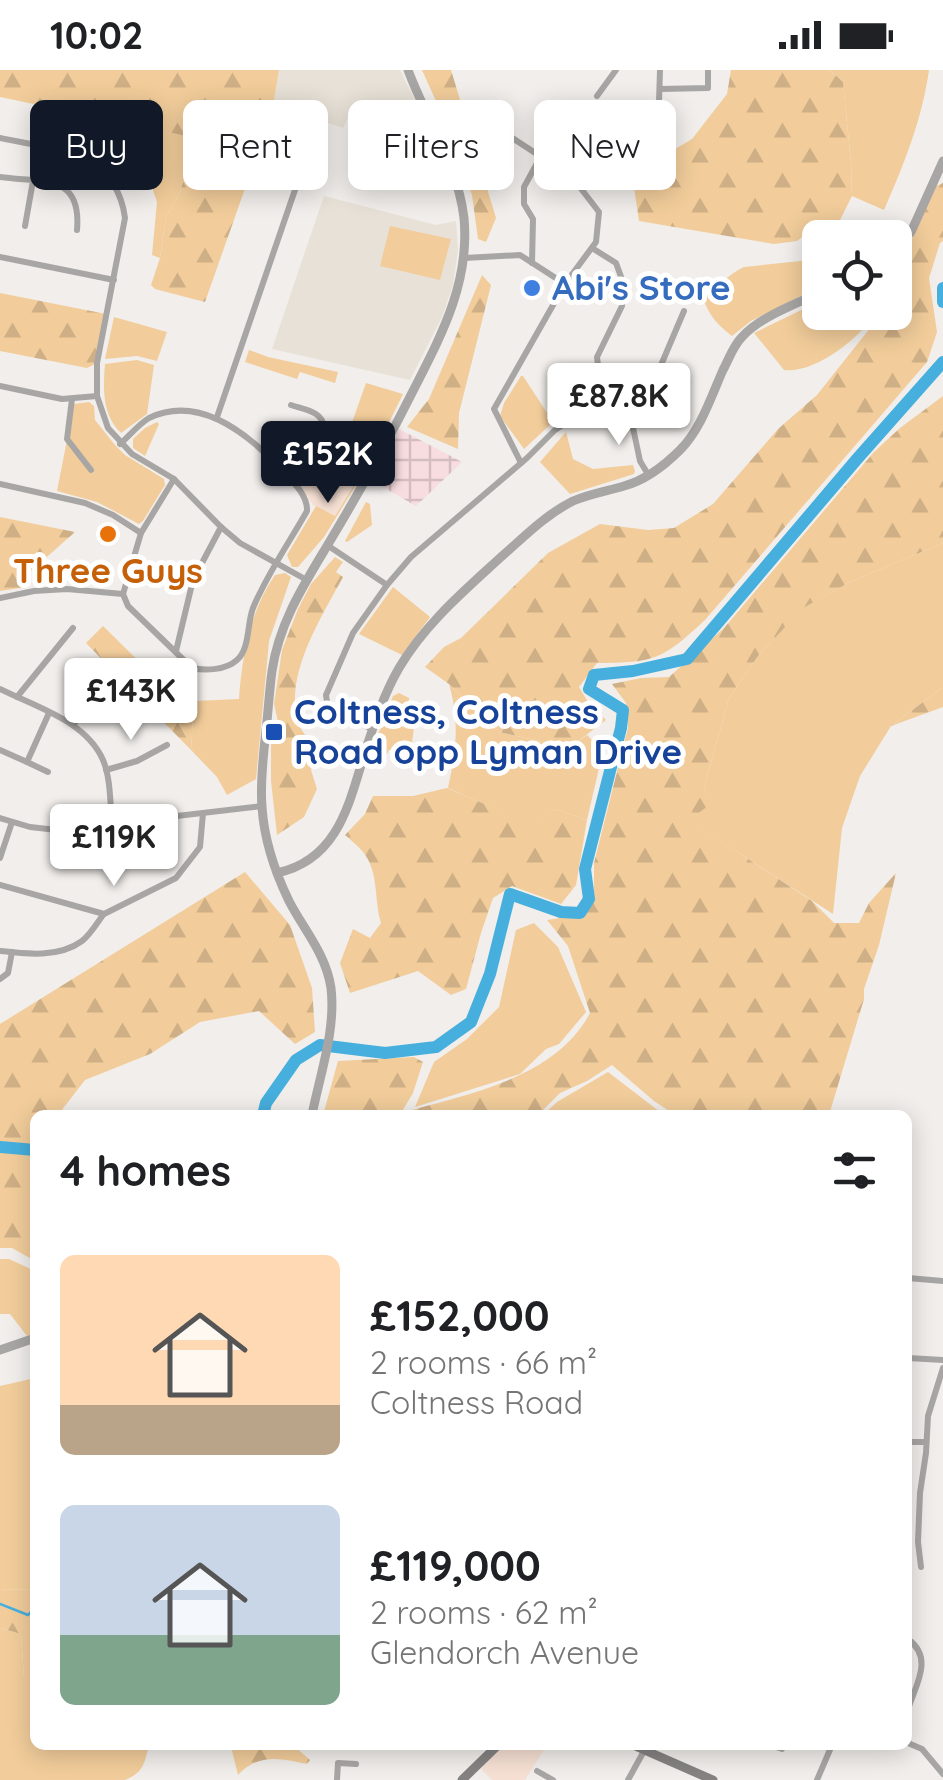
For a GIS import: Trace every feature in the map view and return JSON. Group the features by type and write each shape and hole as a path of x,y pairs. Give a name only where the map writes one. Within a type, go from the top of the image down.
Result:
{"main road":[{"path":"462,1780 492,1750"},
{"path":"644,1751 714,1780"}],"street":[{"path":"313,1110 331,1021 331,989 324,960 289,900 267,838 262,806 266,729 276,648 305,580 381,455 444,330 456,296 464,258 464,213 454,175 408,70"},
{"path":"597,96 616,70"},
{"path":"659,100 660,70"},
{"path":"660,88 708,88 708,70"},
{"path":"0,138 82,157 103,170 115,184 125,218 98,363 96,396 108,428 132,454 174,479 240,543 305,580"},
{"path":"912,230 943,161"},
{"path":"532,262 533,219 524,204 524,188 534,169"},
{"path":"0,177 30,181"},
{"path":"25,226 31,190"},
{"path":"64,190 72,194 78,207 77,230"},
{"path":"216,418 295,190"},
{"path":"522,463 494,409 565,284 596,242 599,212 582,190"},
{"path":"592,248 616,263 624,285 622,306 596,358 603,408"},
{"path":"464,258 520,255 565,284"},
{"path":"0,256 114,280"},
{"path":"277,873 311,860 338,829 353,796 382,704 400,668 450,603 554,512 586,496 628,485 663,466 698,425 742,337 802,301"},
{"path":"374,729 333,714 326,695 352,633 387,584 411,556 558,428 586,410 634,404 650,392 684,311"},
{"path":"0,386 72,399 96,396"},
{"path":"72,399 66,440 90,470"},
{"path":"628,404 640,461 648,476"},
{"path":"288,476 298,468 324,427 319,414 292,405"},
{"path":"120,444 147,419 161,414 182,412 216,418 245,434 308,502 308,511 257,600 242,654 227,666 192,668 128,606 123,594 141,533 174,479"},
{"path":"0,484 85,504 113,515 141,533"},
{"path":"176,652 193,580 221,527"},
{"path":"327,545 387,584"},
{"path":"0,598 67,588 123,594"},
{"path":"17,697 73,628"},
{"path":"0,689 73,724 102,758 112,824"},
{"path":"73,724 110,690"},
{"path":"27,762 50,713"},
{"path":"106,770 137,761 167,745"},
{"path":"0,750 48,772"},
{"path":"0,818 58,830 262,806"},
{"path":"0,951 55,953 83,941 104,914 176,878 200,847 203,813"},
{"path":"0,858 12,822"},
{"path":"0,885 104,914"},
{"path":"0,979 8,972 12,952"},
{"path":"912,1278 943,1281"},
{"path":"0,1350 30,1340"},
{"path":"912,1358 943,1360"},
{"path":"920,1567 920,1493 928,1416 943,1368"},
{"path":"912,1442 926,1442"},
{"path":"912,1643 922,1656 922,1666 912,1696"},
{"path":"912,1745 922,1749 943,1774"},
{"path":"817,1780 830,1750"},
{"path":"628,1780 644,1751"},
{"path":"336,1780 338,1764 356,1764"},
{"path":"537,1771 553,1780"}],"shaded area":[{"path":"279,70 400,70 415,100 348,100 348,118 343,128 328,123 328,100 274,100"},
{"path":"324,196 436,225 456,221 458,250 453,285 442,317 410,380 272,349"},
{"path":"399,429 462,462 416,506 374,482"},
{"path":"321,439 341,446 366,464 335,516 313,505 297,481"},
{"path":"498,1750 544,1750 525,1780 492,1780 482,1770 483,1764"}],"green space":[{"path":"0,70 279,70 274,100 183,100 183,135 163,131 163,100 30,100 30,103 0,97"},
{"path":"422,70 451,70 460,100 435,100"},
{"path":"731,70 830,70 843,82 852,196 840,220 802,220 802,237 774,244 639,221 634,190 676,190 676,149 692,139 727,94"},
{"path":"830,70 929,70 917,124 884,210 852,196 843,82"},
{"path":"163,131 183,135 183,182 166,217 160,258 152,255 157,202 153,190 163,190"},
{"path":"183,182 183,190 244,190 205,302 151,285 166,217"},
{"path":"943,183 943,241 929,278 937,332 927,362 705,620 657,656 632,662 597,663 579,687 606,720 569,748 499,732 449,684 425,667 444,647 461,638 548,553 600,524 648,530 674,528 713,504 778,429 817,395 869,330 912,330 912,239 934,187"},
{"path":"470,190 487,190 496,218 486,242 478,239"},
{"path":"390,226 451,239 440,280 380,266"},
{"path":"802,261 802,295 751,321 732,336 714,320 703,298 744,267"},
{"path":"482,275 491,285 459,413 458,449 407,427 429,399"},
{"path":"0,293 106,314 97,363 87,368 0,351"},
{"path":"802,310 802,330 861,330 822,361 796,370 784,370 754,333"},
{"path":"114,317 167,332 157,361 137,356 105,359"},
{"path":"249,350 338,372 335,383 300,372 297,379 245,362"},
{"path":"137,360 154,365 147,414 121,433 107,410 105,364"},
{"path":"521,376 553,422 524,449 500,416"},
{"path":"366,383 403,394 369,463 344,445"},
{"path":"943,396 943,543 850,582 803,608 758,656 729,698 704,788 708,806 689,820 812,901 834,923 859,923 869,903 896,873 831,1110 668,1110 612,1065 560,1093 543,1110 411,1110 507,1081 555,1054 575,1035 590,1013 568,946 547,920 584,914 594,902 594,863 628,728 626,703 612,684 669,677 724,628 874,452"},
{"path":"89,402 94,406 95,420 115,445 164,479 165,485 139,524 97,502 57,491 74,404"},
{"path":"157,422 145,456 133,448 133,439"},
{"path":"566,432 573,459 593,469 633,465 634,474 570,494 540,462"},
{"path":"351,478 356,485 324,537 298,567 292,567 287,555 316,506 335,516 354,485 349,481"},
{"path":"366,502 370,504 372,525 345,541"},
{"path":"0,517 75,532 31,571 26,587 0,591"},
{"path":"943,543 943,687 891,726 860,776 842,828 833,914 688,820 707,806 704,788 729,698 758,656 802,608 850,582"},
{"path":"335,557 343,562 336,572 343,577 307,647 296,685 298,722 315,748 311,770 317,789 304,817 277,835 271,745 278,722 274,704 282,650 311,584"},
{"path":"285,573 291,577 269,641 256,779 227,795 217,777 191,750 194,701 239,699 253,619 275,575"},
{"path":"393,587 430,617 402,655 359,634"},
{"path":"103,626 173,695 194,701 191,750 86,643"},
{"path":"449,684 499,732 569,748 587,735 603,751 587,820 555,809 533,826 448,788 456,736"},
{"path":"943,687 943,707 891,726"},
{"path":"399,693 409,698 416,711 412,743 401,752 376,751 374,745 393,696"},
{"path":"447,788 533,825 555,809 587,820 576,885 561,904 512,886 493,898 466,989 451,995 418,971 350,993 340,963 353,929 370,938 381,923 372,868 363,852 345,835 365,814 373,796 413,796"},
{"path":"99,833 105,844 80,855 70,836"},
{"path":"245,872 290,925 312,988 315,1032 295,1044 259,1011 200,1022 150,1054 85,1080 62,1110 30,1110 30,1258 12,1248 0,1248 0,1024"},
{"path":"534,923 558,947 586,1012 559,1044 546,1049 520,1074 415,1107 434,1062 467,1039 499,1007 516,930"},
{"path":"414,1057 423,1062 403,1110 324,1110 338,1061"},
{"path":"608,1072 657,1110 548,1110"},
{"path":"0,1259 9,1259 30,1269 30,1335 10,1314 0,1314"},
{"path":"30,1379 30,1590 0,1589 0,1386"},
{"path":"0,1589 30,1590 30,1678 24,1678 21,1634 0,1628"},
{"path":"0,1628 21,1634 24,1678 30,1678 30,1750 148,1750 140,1770 125,1780 0,1780"},
{"path":"299,1750 310,1760 307,1764 262,1760 238,1775 232,1751"}],"waterway":[{"path":"943,288 943,302"},
{"path":"264,1110 296,1060 320,1045 385,1053 436,1047 471,1022 490,974 510,894 561,912 580,913 589,899 585,869 623,710 589,689 594,675 687,659 943,362"},
{"path":"0,1147 30,1150"},
{"path":"0,1604 30,1613"}],"place":[{"name":"Abi's Store","path":"532,288"},
{"name":"Three Guys","path":"108,534"},
{"name":"Coltness, Coltness Road opp Lyman Drive","path":"274,732"}]}
